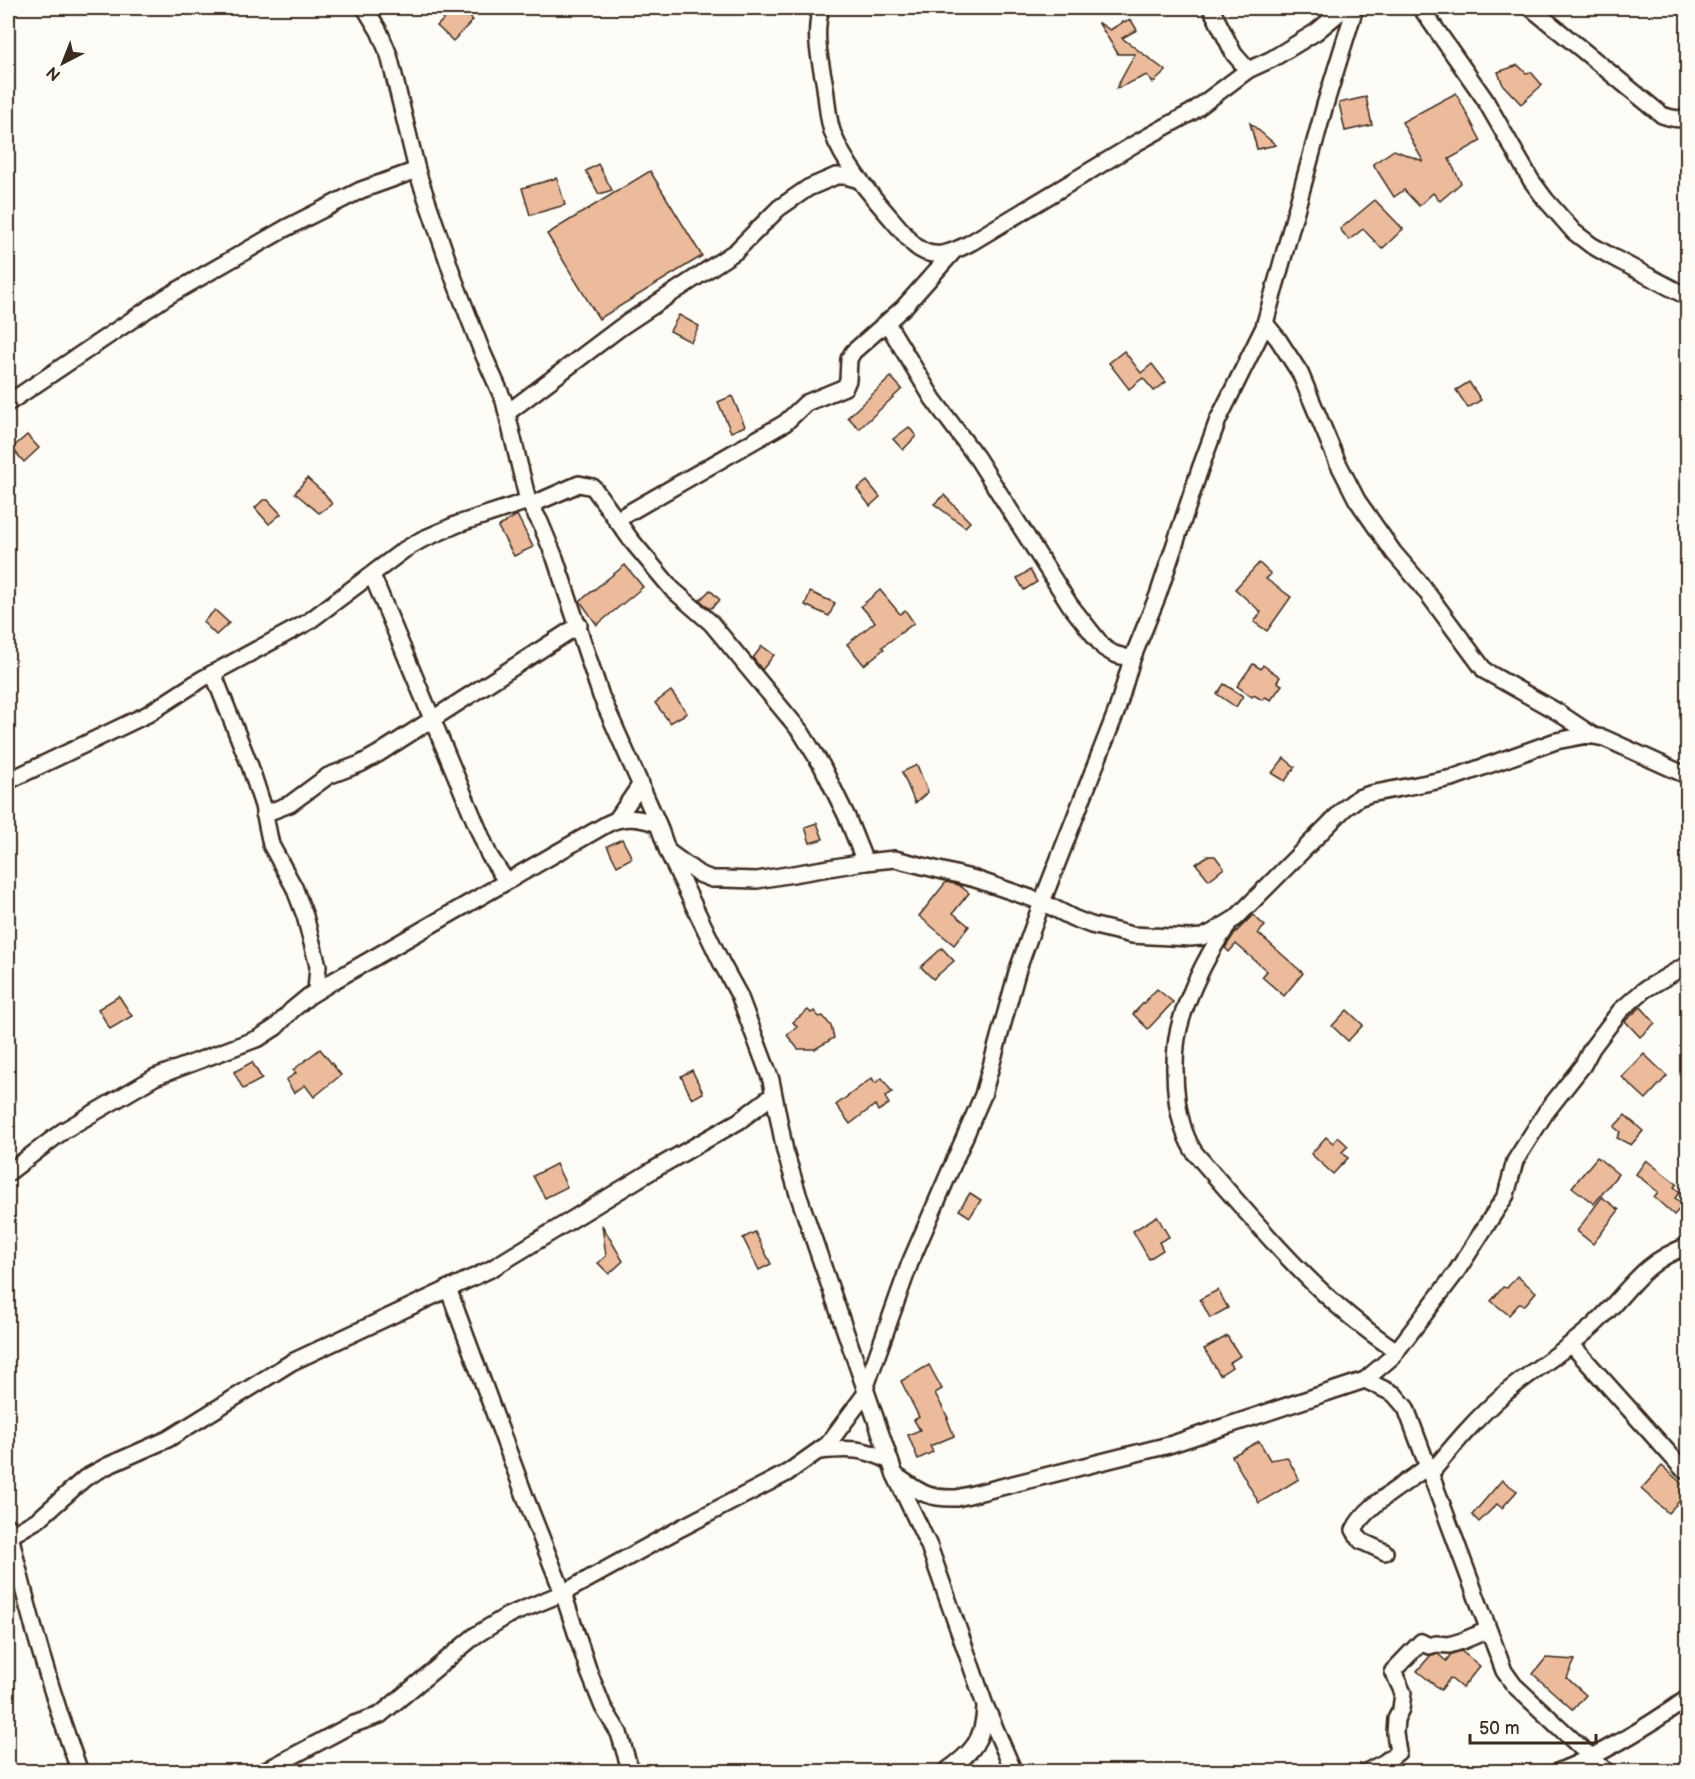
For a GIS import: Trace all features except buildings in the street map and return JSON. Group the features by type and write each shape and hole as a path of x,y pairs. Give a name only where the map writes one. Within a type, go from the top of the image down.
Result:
{"street":[{"path":"365,8 379,31 389,55 417,170 454,279 504,401 530,503 555,558 601,696 641,784 668,852 739,995 766,1065 785,1151 798,1194 892,1468 929,1546 985,1705 1014,1772"},
{"path":"821,8 817,21 818,51 831,125 840,149 860,180 921,252 932,255 952,253"},
{"path":"1211,8 1234,54 1248,70"},
{"path":"616,520 785,423 806,402 845,387 851,355 904,307 952,253 1137,142 1192,112 1248,70 1316,32 1345,8"},
{"path":"263,1772 351,1725 380,1714 435,1667 507,1616 563,1593 787,1473 820,1450 839,1432 866,1391 910,1263 983,1095 1018,969 1117,710 1132,659 1158,595 1218,420 1265,323 1325,105 1355,8"},
{"path":"1421,8 1484,98 1531,180 1574,232 1606,254 1688,297"},
{"path":"1531,8 1662,115 1673,119 1688,116"},
{"path":"8,403 166,297 286,228 361,190 417,170"},
{"path":"507,413 621,327 736,250 779,207 825,179 845,176 860,180"},
{"path":"887,323 933,399 977,458 1070,605 1104,648 1114,654 1132,659"},
{"path":"1265,323 1300,373 1337,460 1357,500 1394,553 1419,582 1485,671 1556,711 1592,735 1604,738 1688,776"},
{"path":"8,781 148,714 213,673 308,622 404,550 421,540 458,524 530,503 579,483 593,487 616,520 672,588 711,623 801,732 822,766 866,862"},
{"path":"372,575 489,855 506,881"},
{"path":"264,814 283,808 328,776 360,764 579,625"},
{"path":"213,673 250,766 271,845 294,887 305,916 318,966 316,992"},
{"path":"1397,1351 1338,1308 1313,1284 1195,1153 1181,1124 1177,1093 1176,1046 1179,1033 1195,985 1215,943 1231,921 1345,808 1358,798 1382,791 1452,778 1557,741 1592,735"},
{"path":"8,1173 63,1131 155,1077 259,1038 276,1027 292,1010 316,992 617,819 641,784"},
{"path":"617,819 640,818 658,824"},
{"path":"668,852 699,874 712,879 757,880 866,862 895,859 913,862 975,879 1042,902 1073,918 1132,935 1202,937 1231,921"},
{"path":"820,1450 854,1448 868,1451 925,1496 957,1498 1169,1444 1365,1380 1386,1364 1455,1274 1506,1195 1515,1161 1546,1112 1583,1065 1620,1011 1644,990 1688,964"},
{"path":"80,1772 32,1627 8,1533 39,1519 85,1478 168,1439 292,1362 500,1263 653,1170 739,1121 773,1095"},
{"path":"1385,1552 1357,1538 1354,1530 1361,1518 1381,1499 1429,1470 1503,1395 1596,1323 1649,1265 1662,1256 1688,1246"},
{"path":"448,1288 563,1593 589,1672 603,1707 619,1733 631,1772"},
{"path":"1571,1344 1683,1469"},
{"path":"1365,1380 1394,1394 1406,1408 1504,1671 1514,1685 1607,1772"},
{"path":"1366,1772 1398,1752 1395,1733 1396,1719 1401,1709 1403,1693 1393,1671 1421,1642 1429,1647 1436,1644 1449,1645 1488,1630"},
{"path":"1557,1772 1593,1758 1640,1731 1688,1698"},
{"path":"945,1772 966,1755 979,1738 984,1725 985,1705"}]}
